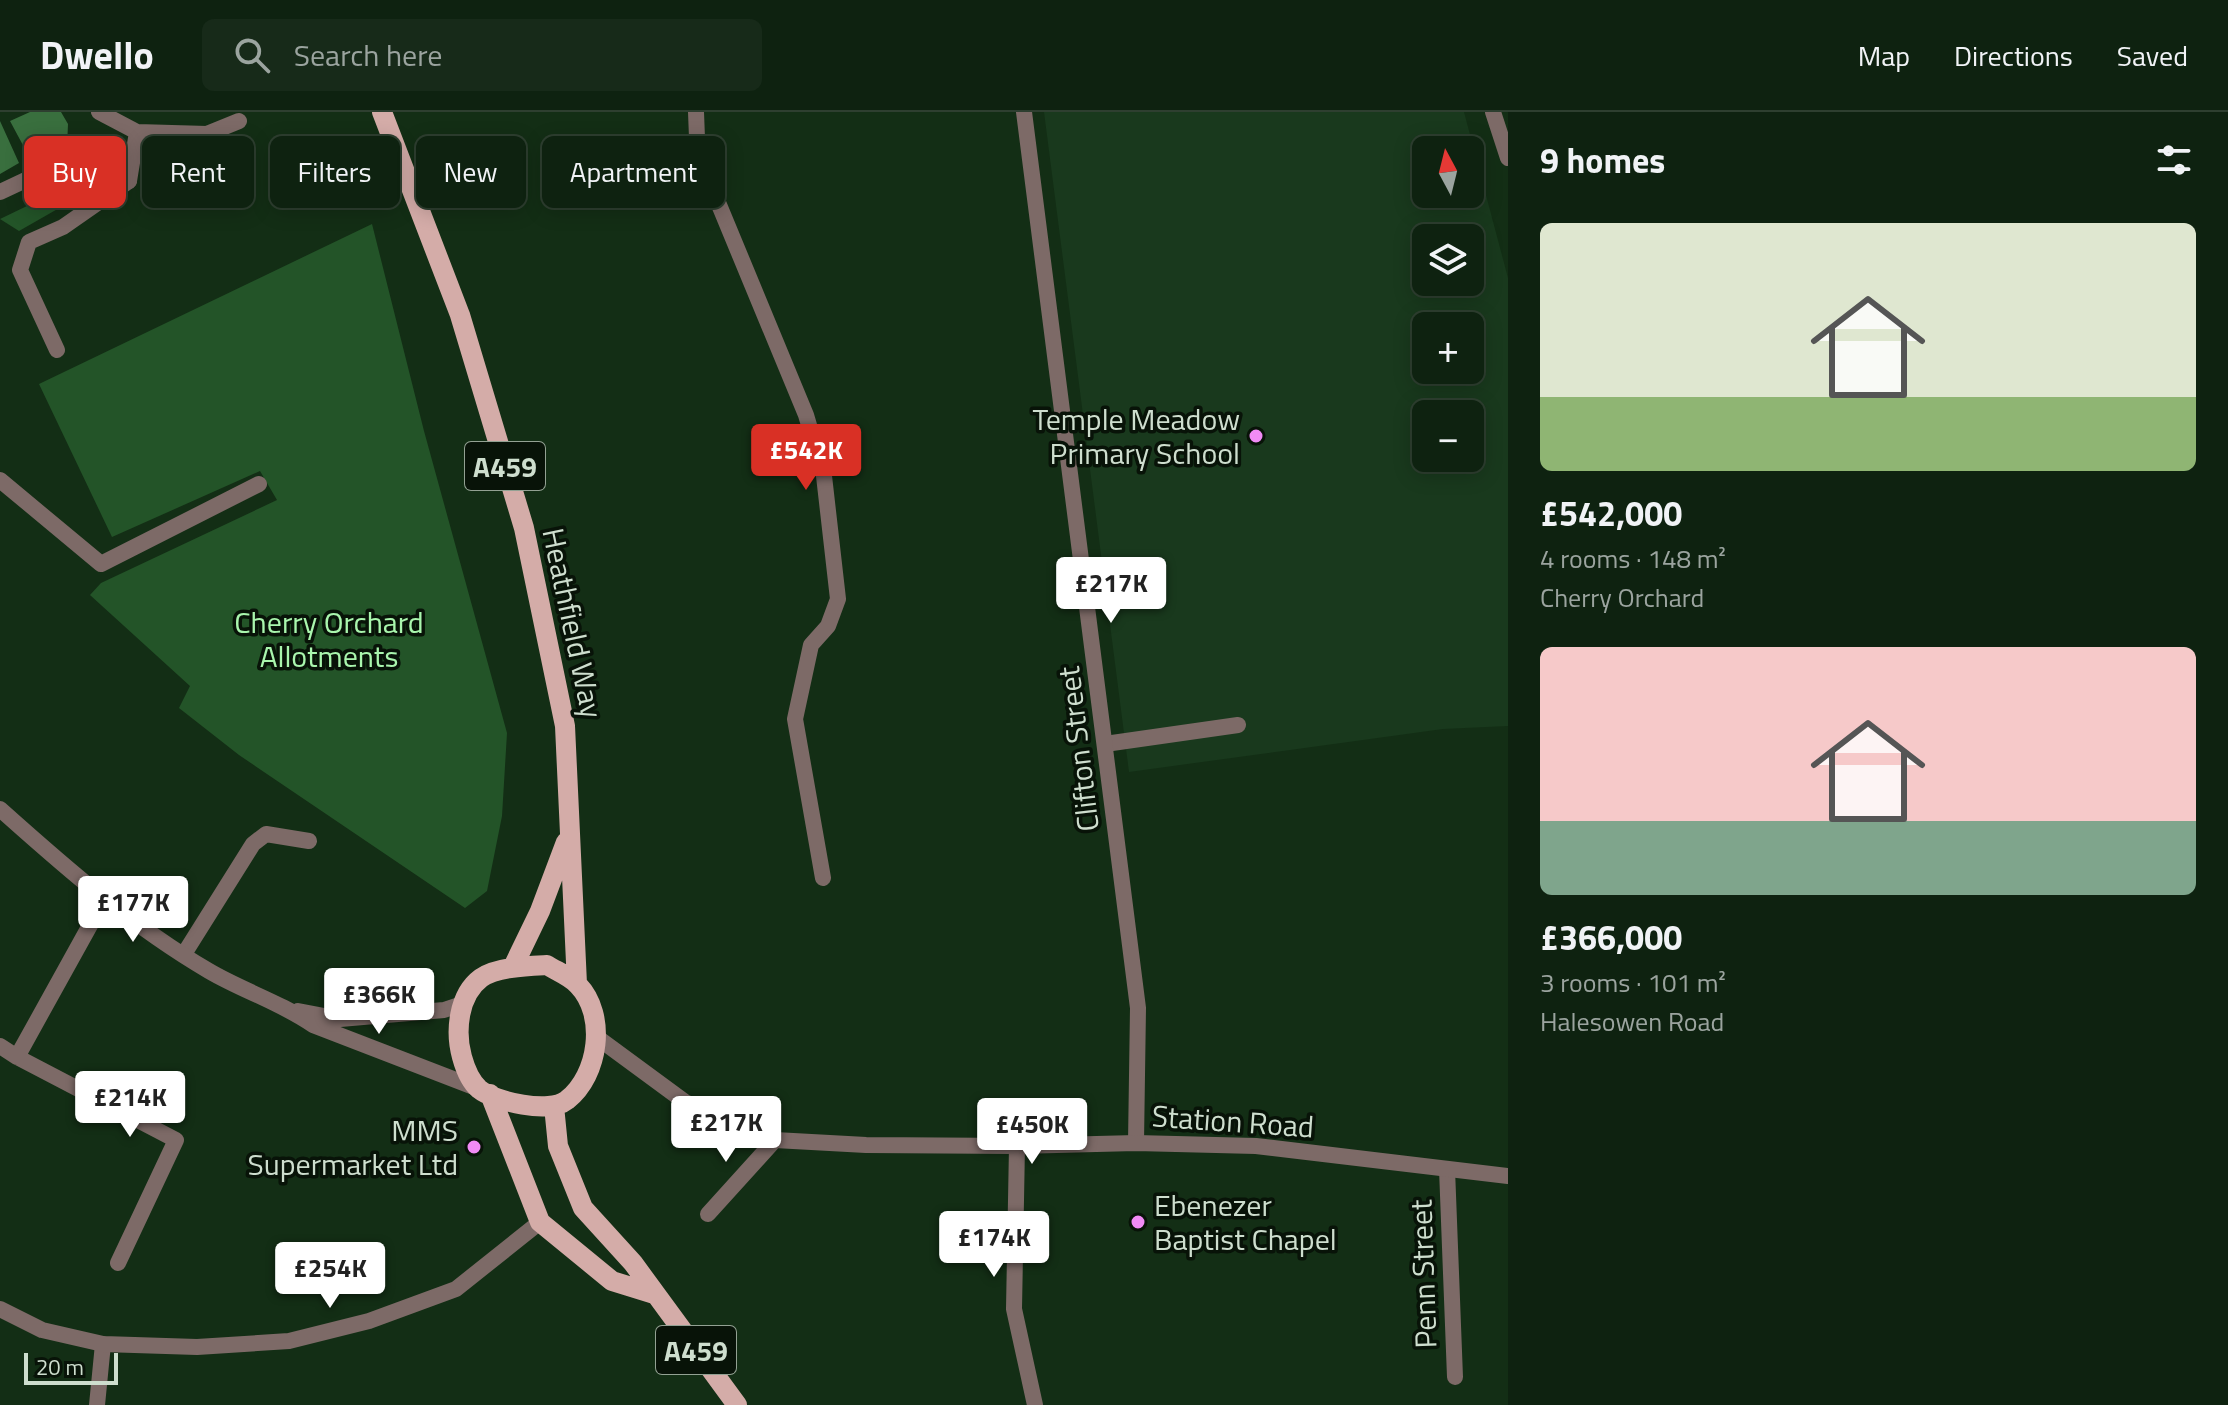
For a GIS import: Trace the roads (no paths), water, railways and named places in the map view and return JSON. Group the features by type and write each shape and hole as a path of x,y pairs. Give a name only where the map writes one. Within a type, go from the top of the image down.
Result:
{"main road":[{"name":"Heathfield Way","path":"382,112 460,315 524,528 565,726 577,984"},
{"name":"Heathfield Way","path":"513,967 540,911 570,833"},
{"path":"462,1004 481,978 513,967 547,965 577,984"},
{"name":"A459","path":"577,984 592,1005 598,1038"},
{"name":"A459","path":"462,1004 458,1045 466,1071 485,1091 540,1222 612,1281 654,1294 737,1405"},
{"path":"485,1091 518,1104 554,1106 567,1100 588,1068 598,1038"},
{"path":"554,1106 558,1146 583,1208 633,1263 654,1294"}],"street":[{"path":"99,112 137,132 207,134 239,121"},
{"path":"696,112 697,138 710,183 806,415 824,476 838,599 828,626 811,645 795,719 823,878"},
{"name":"Clifton Street","path":"1024,112 1138,1008 1136,1143"},
{"path":"1493,112 1508,158"},
{"path":"57,350 20,270 29,242 63,227 129,181 137,132"},
{"path":"0,192 24,181"},
{"path":"0,480 101,564 259,484"},
{"path":"1105,744 1238,725"},
{"path":"0,809 104,900 211,972 292,1010 313,1025 485,1091"},
{"path":"184,954 253,844 266,834 309,841"},
{"path":"17,1057 104,900"},
{"path":"292,1010 340,1019 444,1010 462,1004"},
{"name":"Station Road","path":"598,1038 685,1102 775,1140 866,1145 1136,1143 1256,1146 1508,1176"},
{"path":"0,1046 176,1140 118,1263"},
{"path":"708,1214 775,1140"},
{"path":"1017,1146 1014,1309 1035,1405"},
{"name":"Penn Street","path":"1447,1169 1455,1377"},
{"path":"0,1309 42,1330 103,1344 197,1347 289,1341 369,1321 456,1289 540,1222"},
{"path":"97,1405 103,1344"}],"place":[{"name":"Temple Meadow Primary School","path":"1256,436"},
{"name":"MMS Supermarket Ltd","path":"474,1147"},
{"name":"Ebenezer Baptist Chapel","path":"1138,1222"}],"park label":[{"name":"Cherry Orchard Allotments","path":"329,639"}]}
